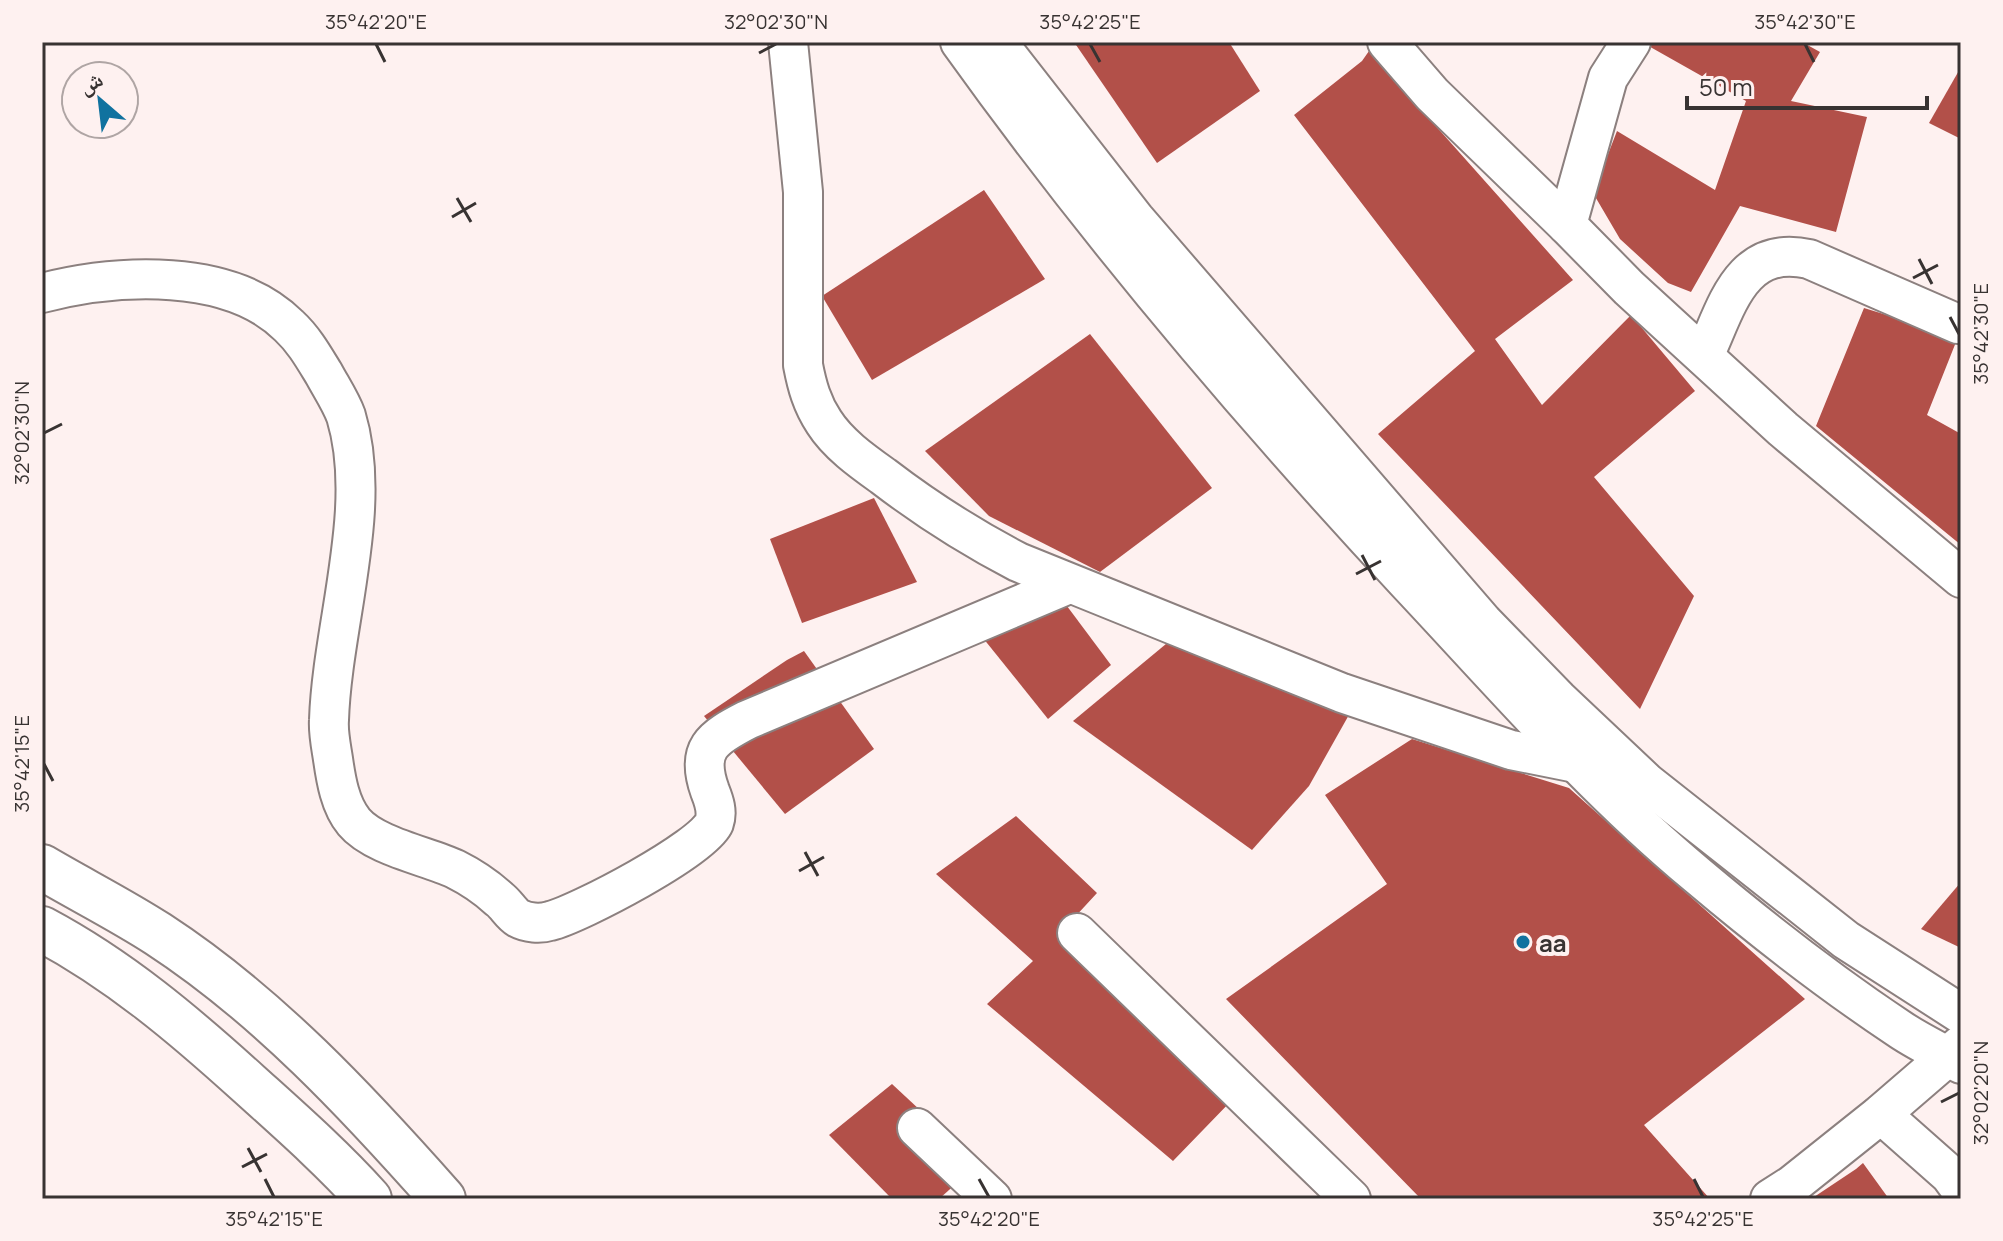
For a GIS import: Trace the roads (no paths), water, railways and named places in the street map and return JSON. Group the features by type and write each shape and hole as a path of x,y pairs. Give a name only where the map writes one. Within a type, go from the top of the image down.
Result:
{"main road":[{"path":"42,867 159,935 229,987 310,1057 392,1141 443,1199"},
{"path":"42,929 133,985 179,1021 318,1145 369,1199"}],"street":[{"path":"788,42 803,192 803,365 808,392 816,410 864,463 921,505 1006,556 1069,584 1382,707 1511,750 1576,763"},
{"path":"960,42 1023,129 1220,372 1322,490 1576,763 1729,901 1900,1029 1957,1055 1770,1199"},
{"path":"997,42 1135,219 1483,622 1558,699 1647,783 1846,940 1961,1014"},
{"path":"1387,42 1432,94 1629,288 1783,429 1961,578"},
{"path":"1567,225 1608,78 1631,42"},
{"path":"1704,356 1742,277 1769,259 1783,256 1809,259 1958,324"},
{"path":"42,293 72,285 117,280 210,286 263,304 305,341 345,414 351,447 355,507 328,722 335,778 343,804 355,823 372,837 467,875 502,901 517,918 534,923 550,922 572,913 669,862 713,826 716,811 703,763 708,747 722,733 1069,584"},
{"path":"1729,901 1758,870"},
{"path":"1077,933 1351,1199"},
{"path":"1881,1114 1957,1177"},
{"path":"917,1128 992,1199"}],"place":[{"name":"aa","path":"1523,942"}]}
